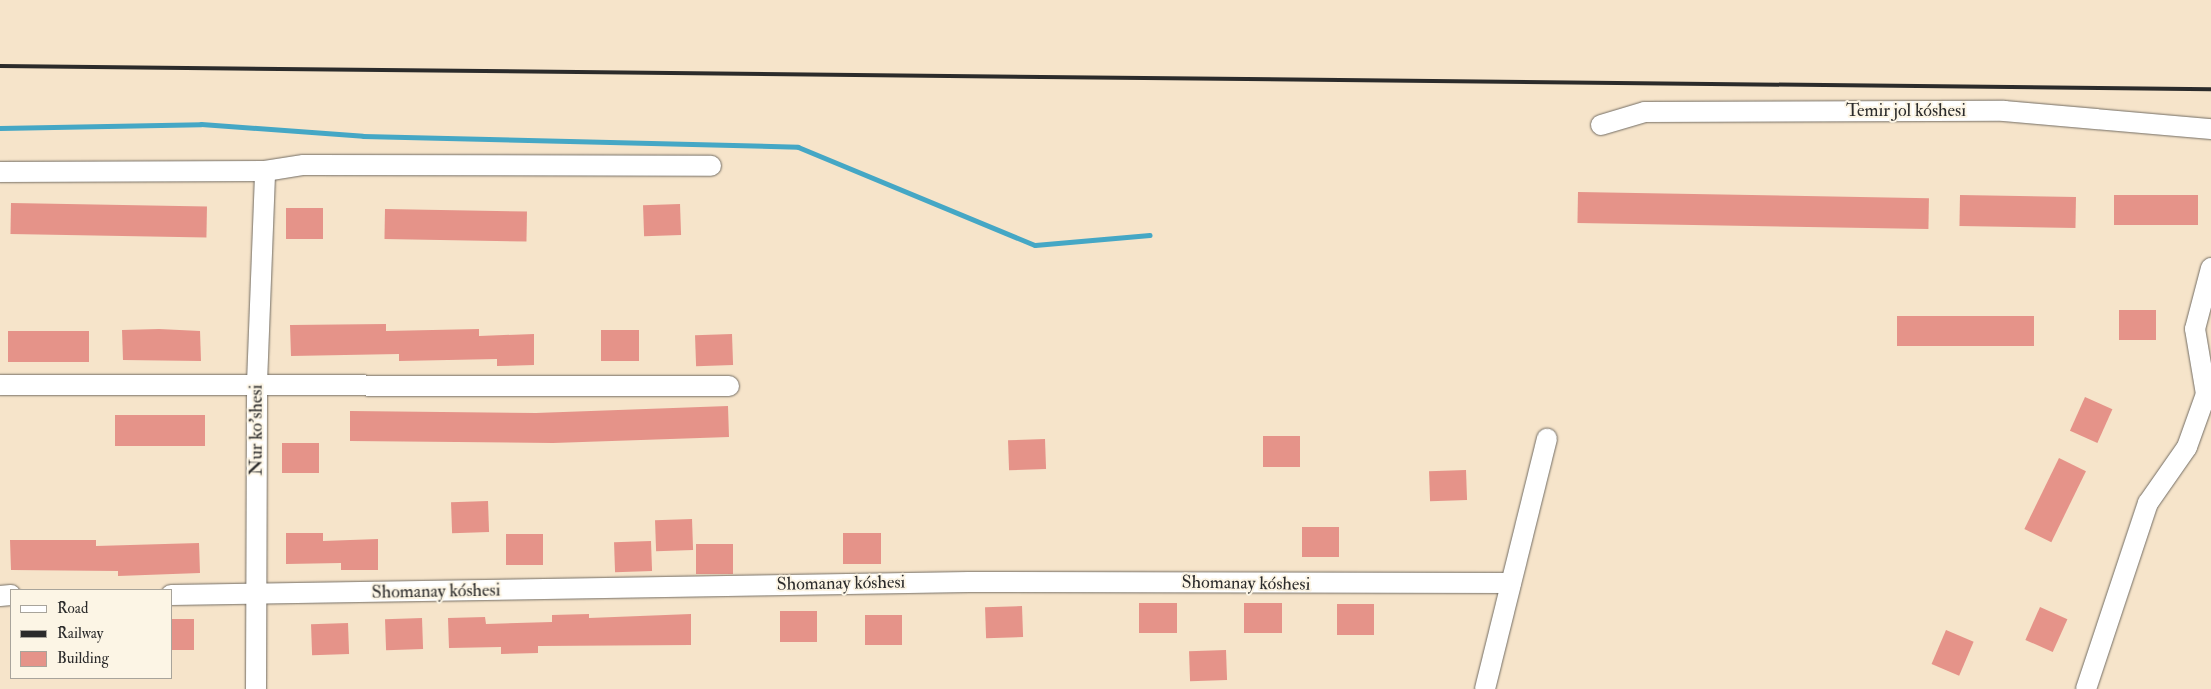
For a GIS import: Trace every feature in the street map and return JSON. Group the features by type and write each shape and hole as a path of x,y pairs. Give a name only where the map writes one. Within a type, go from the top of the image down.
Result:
{"street":[{"name":"Temir jol kóshesi","path":"1601,125 1645,112 2004,111 2211,129"},
{"path":"0,172 265,172 304,165 711,166"},
{"name":"Nur ko'shesi","path":"256,689 257,383 265,172"},
{"path":"2086,689 2148,503 2187,447 2206,394 2195,329 2211,268"},
{"path":"0,385 257,383 729,386"},
{"path":"1485,689 1546,438"},
{"name":"Shomanay kóshesi","path":"172,595 970,582 1511,583"}],"building":[{"path":"1578,192 1929,198 1928,229 1577,223"},
{"path":"1960,195 2076,197 2075,228 1959,226"},
{"path":"2114,195 2198,195 2198,225 2114,225"},
{"path":"11,203 207,206 206,237 10,234"},
{"path":"680,204 681,235 644,236 643,205"},
{"path":"286,208 323,208 323,239 286,239"},
{"path":"385,209 527,211 526,241 384,239"},
{"path":"2119,310 2156,310 2156,340 2119,340"},
{"path":"1897,316 2034,316 2034,346 1897,346"},
{"path":"386,324 386,331 479,329 479,336 534,334 534,365 497,366 497,359 399,361 399,354 291,356 290,325"},
{"path":"122,330 200,331 201,361 123,360"},
{"path":"601,330 639,330 639,361 601,361"},
{"path":"8,331 89,331 89,362 8,362"},
{"path":"732,334 733,365 696,366 695,335"},
{"path":"2085,397 2112,409 2097,443 2070,431"},
{"path":"728,406 729,437 553,443 350,441 350,411 536,413"},
{"path":"115,415 205,415 205,446 115,446"},
{"path":"1263,436 1300,436 1300,467 1263,467"},
{"path":"1045,439 1046,469 1009,470 1008,440"},
{"path":"282,443 319,443 319,473 282,473"},
{"path":"2059,458 2086,471 2051,542 2024,529"},
{"path":"1466,470 1467,500 1430,501 1429,471"},
{"path":"488,501 489,532 452,533 451,502"},
{"path":"692,519 693,550 656,551 655,520"},
{"path":"1302,527 1339,527 1339,557 1302,557"},
{"path":"286,533 323,533 323,541 378,539 378,570 341,570 341,563 286,564"},
{"path":"843,533 881,533 881,564 843,564"},
{"path":"506,534 543,534 543,565 506,565"},
{"path":"10,540 96,540 96,546 199,543 200,573 118,576 118,571 11,570"},
{"path":"651,541 652,571 615,572 614,542"},
{"path":"696,544 733,544 733,574 696,574"},
{"path":"1139,603 1177,603 1177,633 1139,633"},
{"path":"1244,603 1282,603 1282,633 1244,633"},
{"path":"1337,604 1374,604 1374,635 1337,635"},
{"path":"1022,606 1023,637 986,638 985,607"},
{"path":"2040,607 2067,619 2053,652 2025,640"},
{"path":"780,611 817,611 817,642 780,642"},
{"path":"589,614 589,618 691,614 691,645 538,646 538,653 501,654 501,647 449,648 448,618 485,617 486,624 552,622 552,615"},
{"path":"865,615 902,615 902,645 865,645"},
{"path":"422,618 423,649 386,650 385,619"},
{"path":"172,619 194,619 194,650 172,650"},
{"path":"348,623 349,654 312,655 311,624"},
{"path":"1946,630 1974,642 1959,676 1932,664"},
{"path":"1226,650 1227,680 1190,681 1189,651"}],"waterway":[{"path":"0,128 201,124 363,136 798,147 1035,245 1150,235"}],"railway":[{"path":"0,66 2211,89"}]}
